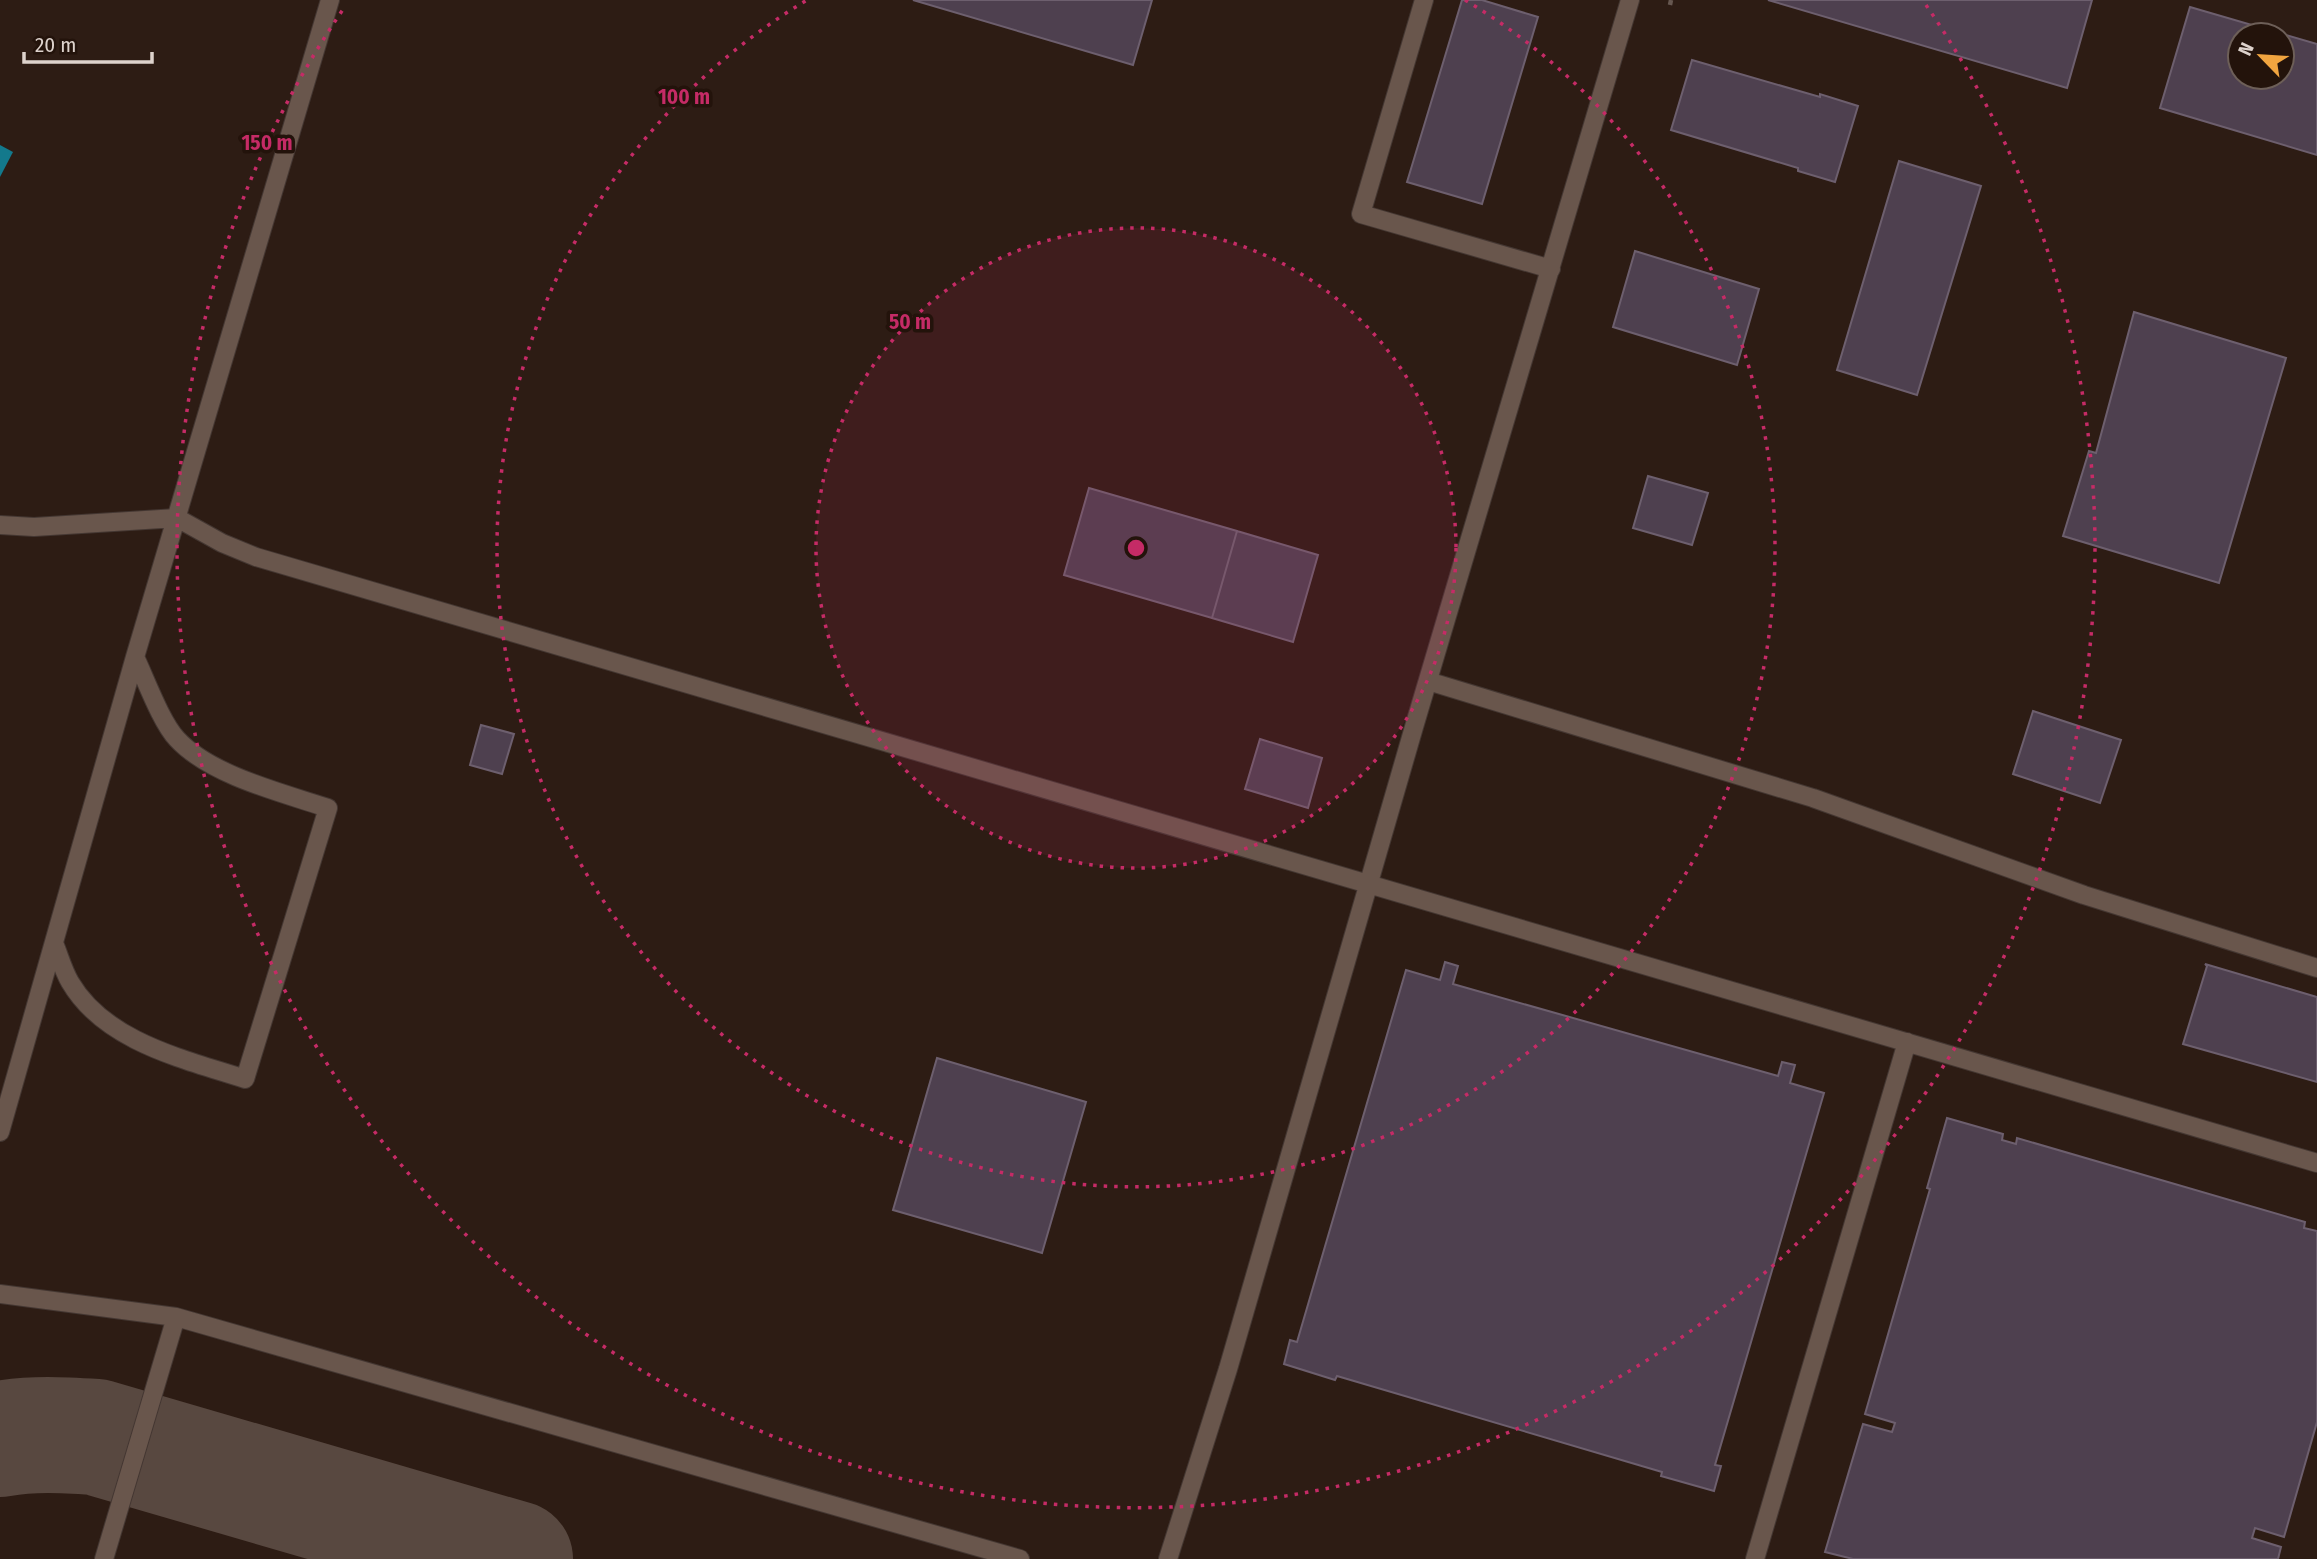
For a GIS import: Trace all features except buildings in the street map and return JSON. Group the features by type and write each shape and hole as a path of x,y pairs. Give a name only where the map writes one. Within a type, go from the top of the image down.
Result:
{"lane":[{"path":"0,1132 135,657 330,0"},
{"path":"1424,0 1361,214 1551,269"},
{"path":"1168,1559 1228,1369 1630,0"},
{"path":"0,526 34,527 177,518 222,543 256,557 2317,1163"},
{"path":"54,943 70,982 90,1008 131,1038 245,1079 328,808 263,787 210,764 177,738 135,657"},
{"path":"1428,681 1813,798 2084,895 2317,968"},
{"path":"1755,1559 1907,1042"},
{"path":"0,1294 176,1317 1020,1559"},
{"path":"104,1559 176,1317"}],"water":[{"path":"0,145 13,152 0,177"}],"taxiway":[{"path":"0,1439 36,1435 96,1437 515,1559"}]}
